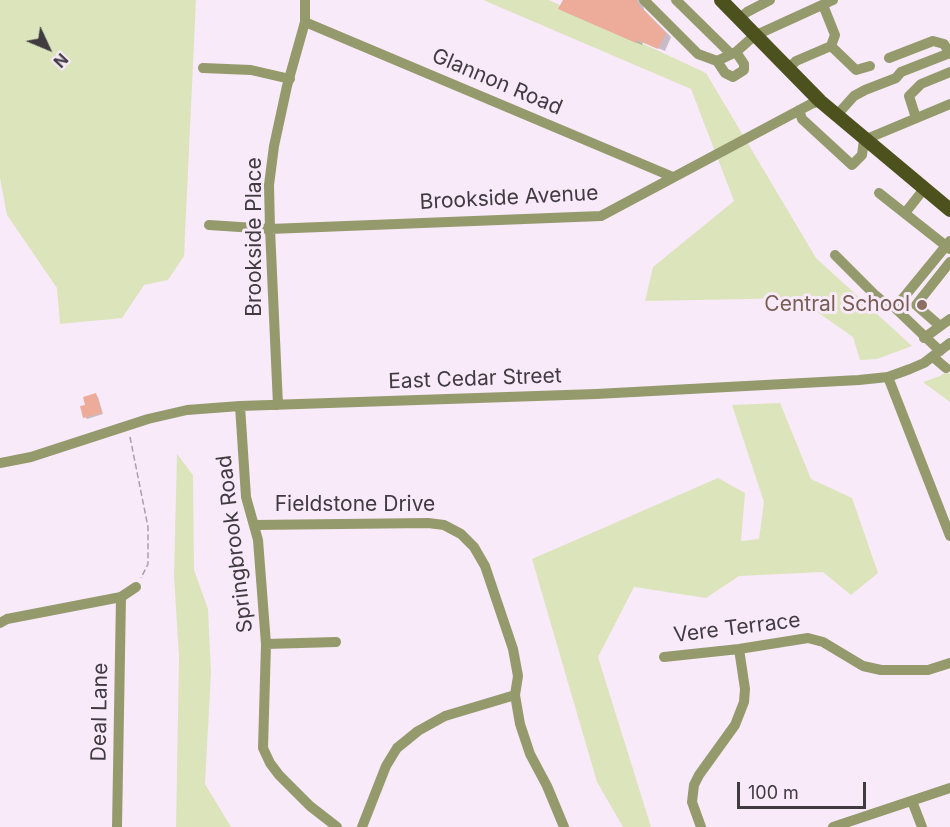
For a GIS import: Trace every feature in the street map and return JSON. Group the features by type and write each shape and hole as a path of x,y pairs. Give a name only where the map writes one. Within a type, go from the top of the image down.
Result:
{"main road":[{"path":"721,0 787,70 836,116 950,210"}],"street":[{"name":"Brookside Place","path":"278,405 269,185 274,146 305,22 305,0"},
{"path":"644,0 698,54 717,61 725,73 733,77 744,70 744,64 676,0"},
{"path":"739,19 770,0"},
{"path":"717,61 733,53 754,36 819,4 833,0"},
{"path":"787,70 796,61 831,46 835,35 819,4"},
{"name":"Glannon Road","path":"305,22 673,177"},
{"path":"836,116 854,96 864,90 896,78 901,72 950,53 944,44 933,41 888,58"},
{"path":"831,46 856,70 870,66"},
{"path":"203,68 251,70 290,79"},
{"path":"916,118 909,96 921,84 950,72"},
{"name":"Brookside Avenue","path":"209,225 270,229 601,216 820,101"},
{"path":"799,110 801,119 852,165 862,155 864,140 950,104"},
{"path":"905,213 924,189"},
{"path":"879,193 949,245 895,308"},
{"path":"835,255 880,299 891,308 895,308 924,338 944,349 949,368"},
{"path":"940,327 916,304 950,262"},
{"path":"924,338 950,319"},
{"name":"East Cedar Street","path":"0,463 31,457 127,425 187,410 240,406 596,394 888,377 910,369 944,349"},
{"path":"888,377 950,536"},
{"name":"Springbrook Road","path":"240,406 246,497 258,540 266,644 263,748 279,776 310,806 337,827"},
{"name":"Fieldstone Drive","path":"254,525 429,523 444,525 461,534 474,547 485,566 513,649 518,676 515,695 520,724 530,754 548,786 564,827"},
{"path":"0,623 7,619 121,597 136,587"},
{"name":"Deal Lane","path":"117,827 121,597"},
{"name":"Vere Terrace","path":"664,657 739,649 808,638 823,642 863,666 881,670 928,670 950,663"},
{"path":"266,644 336,642"},
{"path":"701,827 692,802 694,785 735,725 744,702 745,689 739,649"},
{"path":"362,827 386,766 397,748 418,731 445,716 515,695"},
{"path":"833,827 950,789"},
{"path":"912,801 922,827"}],"path":[{"path":"127,425 148,527 148,564 136,587"}],"green space":[{"path":"0,0 196,0 184,256 168,280 144,285 122,318 60,324 57,288 7,215 0,178"},
{"path":"483,0 549,0 706,73 816,258 912,346 877,359 860,360 853,337 797,298 645,301 653,267 734,201 691,89"},
{"path":"946,372 950,374 950,402 923,382"},
{"path":"780,403 811,479 852,498 878,573 851,595 823,572 739,576 706,598 634,587 598,657 651,827 623,827 597,782 532,559 718,478 745,493 741,541 759,539 764,502 732,405"},
{"path":"177,454 193,475 194,570 208,609 211,672 205,784 231,827 176,827 179,657 174,576"}],"building":[{"path":"563,0 637,0 666,33 658,49 637,40 636,43 558,9"},
{"path":"96,393 102,413 83,418 80,406 85,405 83,397"}],"place":[{"name":"Central School","path":"922,305"}]}
